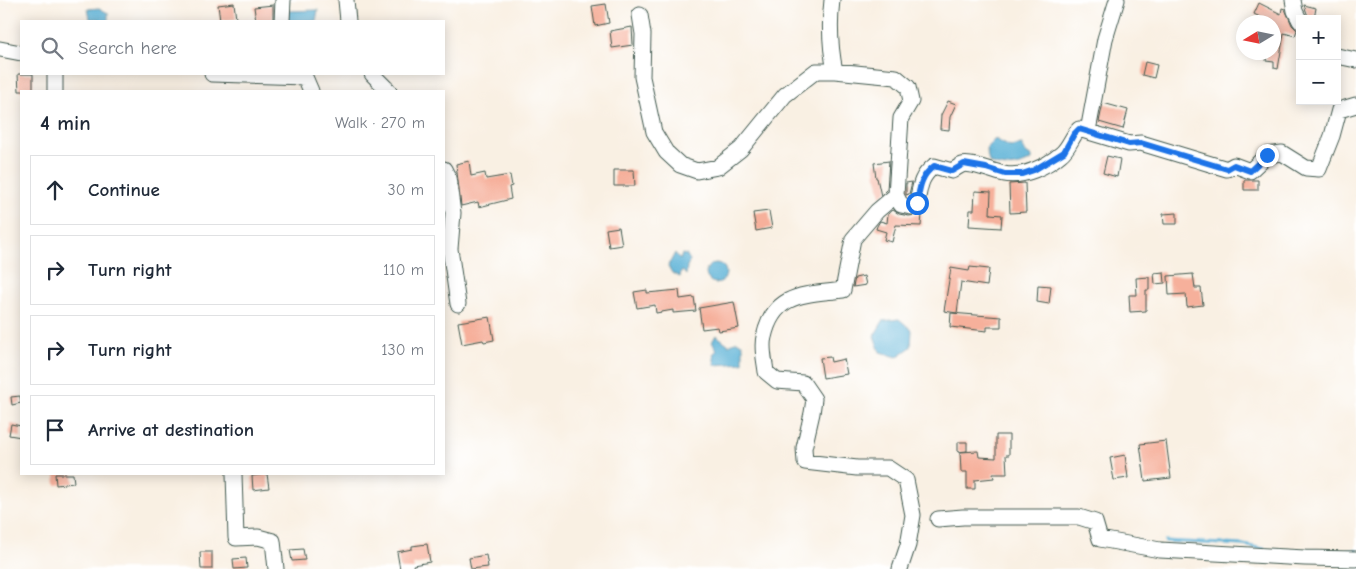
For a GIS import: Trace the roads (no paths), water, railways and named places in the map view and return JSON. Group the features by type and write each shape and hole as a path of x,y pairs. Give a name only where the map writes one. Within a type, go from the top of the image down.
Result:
{"street":[{"path":"282,20 283,0"},
{"path":"346,0 348,20"},
{"path":"832,0 829,19 830,50 835,71"},
{"path":"1088,132 1105,39 1117,0"},
{"path":"1293,0 1297,15"},
{"path":"640,15 643,34 642,77 654,132 666,152 680,165 697,171 718,167 740,149 785,95 816,71 896,77 908,86 910,101 901,118 896,195 901,206 911,207 917,203 920,185 925,173 934,166 952,171 964,164 1005,174 1022,174 1034,170 1064,152 1079,129 1129,144 1141,143 1227,169 1234,165 1250,171 1267,155 1282,153 1306,168 1319,169 1340,110 1356,105"},
{"path":"0,49 20,53"},
{"path":"1341,57 1356,60"},
{"path":"54,75 55,90"},
{"path":"277,75 305,77 311,90"},
{"path":"373,75 388,90"},
{"path":"445,171 448,178 453,213 450,249 458,304"},
{"path":"896,195 878,211 853,239 843,290 802,295 789,299 774,311 763,338 766,372 777,381 803,383 814,399 804,448 805,462 857,468 888,468 906,480 913,514 908,545 900,569"},
{"path":"234,475 236,538 258,537 274,541 276,569"},
{"path":"938,518 1079,516 1095,522 1100,539 1160,550 1356,559"}],"water":[{"path":"99,8 108,13 108,20 90,19 88,9"},
{"path":"318,10 316,20 287,20 288,11"},
{"path":"995,139 1010,147 1022,145 1026,153 1032,157 1032,160 1010,167 999,166 989,162 986,148"},
{"path":"675,253 680,260 682,254 687,255 690,261 687,266 686,275 683,271 680,277 672,273 668,266"},
{"path":"716,263 723,266 726,273 723,280 716,283 709,280 706,273 709,266"},
{"path":"899,319 912,330 911,347 897,357 880,352 874,336 883,321"},
{"path":"716,335 729,345 737,341 743,345 743,363 715,365 713,354 717,350 712,342"}],"waterway":[{"path":"1165,541 1243,545 1264,549"},
{"path":"1342,551 1356,551"}]}
